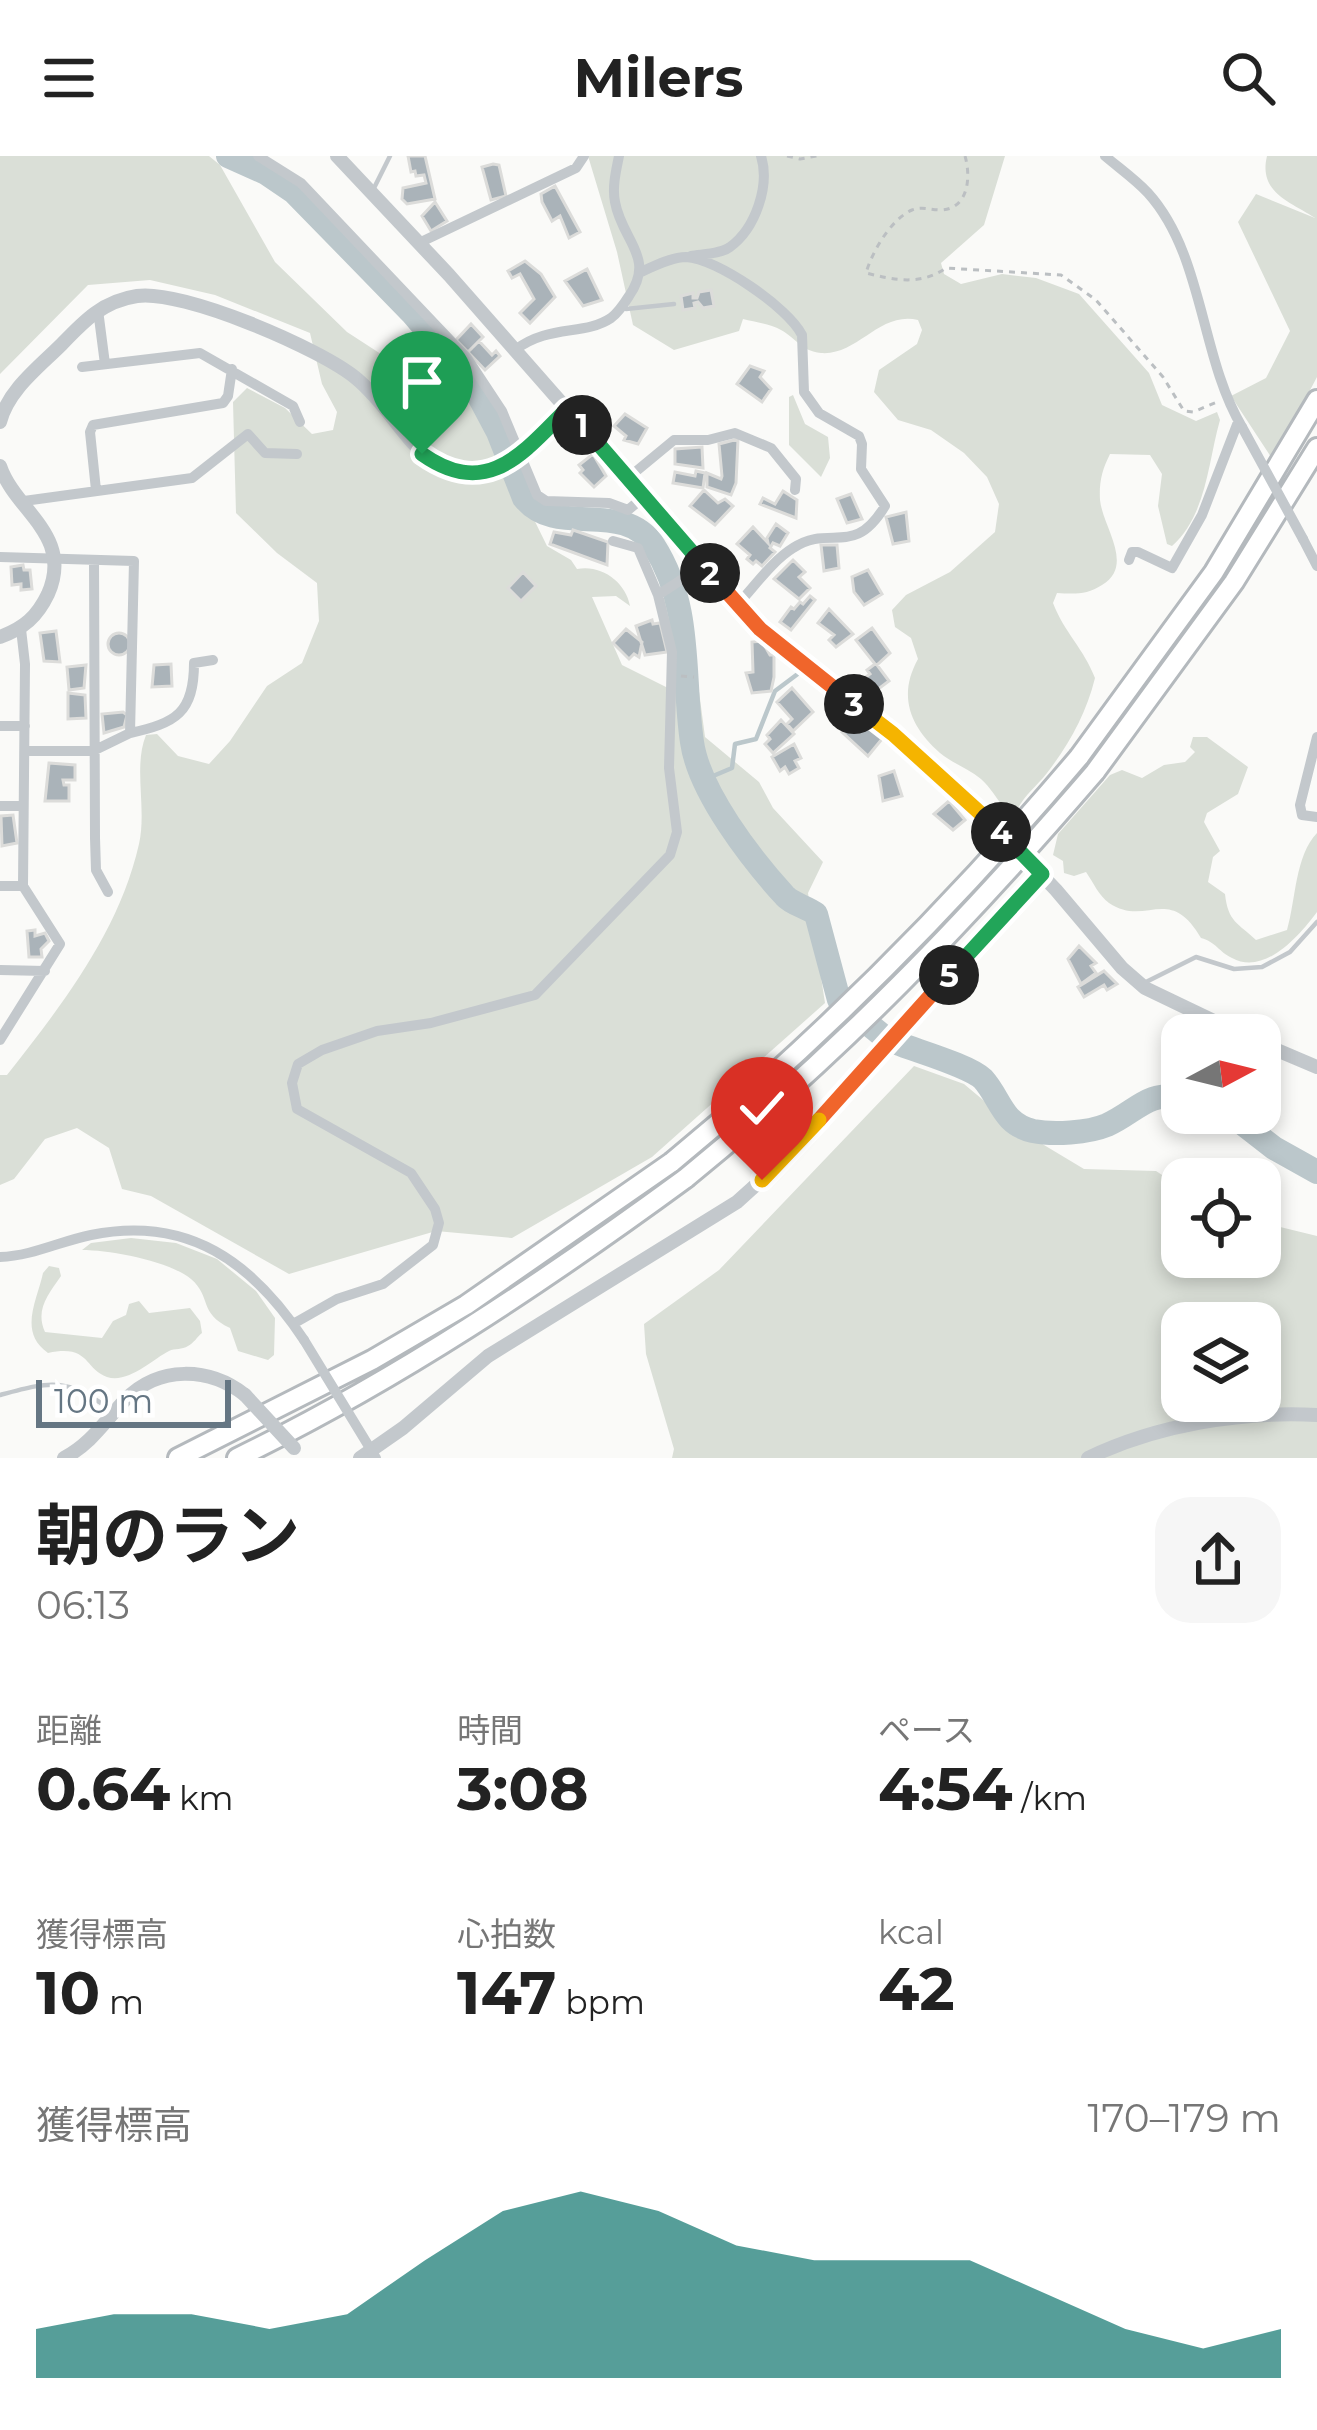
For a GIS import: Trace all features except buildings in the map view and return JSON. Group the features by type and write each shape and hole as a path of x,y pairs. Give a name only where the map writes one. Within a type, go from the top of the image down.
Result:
{"highway":[{"path":"178,1458 372,1360 466,1305 672,1162 809,1045 1002,848 1079,757 1214,572 1317,400"},
{"path":"239,1458 476,1324 571,1262 686,1178 848,1039 938,950 1095,772 1234,582 1317,448"}],"street":[{"path":"258,156 301,182 467,358 502,411 537,495 546,501 609,503 628,510 644,497"},
{"path":"337,156 421,242 738,604 801,664 932,769 1042,874 1122,968 1170,1002 1197,1014"},
{"path":"421,242 576,168 584,156"},
{"path":"619,156 615,203 641,272"},
{"path":"515,350 539,334 608,321 641,272 728,250 743,234 765,189 761,156"},
{"path":"1105,156 1149,194 1165,219 1198,298 1216,370 1240,425 1317,566"},
{"path":"688,257 754,288 797,326 803,342 804,392 818,413 859,436 861,469 885,506 854,537 818,538 790,550 738,604"},
{"path":"0,422 14,393 98,310 119,300 149,295 279,334 353,375 422,454 436,464 467,473 492,471 527,451 567,409"},
{"path":"98,310 105,364"},
{"path":"82,368 200,353 293,406 300,422"},
{"path":"96,490 90,428 223,403 232,368"},
{"path":"1129,560 1132,552 1138,552 1172,568 1202,515 1240,425"},
{"path":"628,478 674,440 708,440 735,433 771,448 796,479 795,490"},
{"path":"24,501 192,478 248,434 265,453 297,454"},
{"path":"0,466 43,529 53,558 46,598 21,629 0,637"},
{"path":"293,1324 337,1299 383,1284 433,1245 439,1223 411,1172 297,1108 292,1083 298,1064 322,1050 377,1031 431,1023 535,995 670,856 677,832 670,768 674,676 668,588 638,548 614,541"},
{"path":"0,557 134,561 130,733"},
{"path":"94,560 96,870 108,892"},
{"path":"668,588 704,566"},
{"path":"0,1040 57,951 58,936 23,886 25,638 21,629"},
{"path":"25,752 93,751 181,713 192,696 194,663 213,660"},
{"path":"0,726 25,726"},
{"path":"1317,737 1300,806 1302,815 1317,817"},
{"path":"0,806 23,806"},
{"path":"360,1458 488,1356 737,1202 789,1155 1042,874"},
{"path":"0,886 23,886"},
{"path":"0,970 45,971"},
{"path":"1281,1051 1317,1067"},
{"path":"0,1257 120,1230 177,1236 212,1249 255,1276 293,1324 376,1458"},
{"path":"64,1458 88,1442 129,1395 168,1374 190,1372 229,1382 299,1453"},
{"path":"1088,1458 1132,1438 1159,1432 1224,1420 1317,1415"}],"lane":[{"path":"372,192 391,156"},
{"path":"620,309 674,304"},
{"path":"1141,984 1196,957 1234,969 1276,962 1317,922"},
{"path":"0,1395 40,1384 67,1383 114,1412"}],"path":[{"path":"787,156 817,156"},
{"path":"964,156 969,171 960,202 950,209 909,211 892,226 869,260 866,273 896,281 918,280 946,268 1061,275 1096,300 1184,410 1193,412 1228,397"}],"shaded area":[{"path":"0,156 209,156 220,165 275,262 347,332 384,356 451,367 494,438 547,546 577,569 603,572 628,597 630,606 616,596 592,597 622,665 674,691 663,598 685,585 705,737 759,782 773,808 823,862 808,893 825,1003 652,1157 512,1238 436,1231 289,1274 151,1196 122,1189 109,1148 77,1128 45,1139 14,1179 0,1185 0,1075 7,1075 68,994 118,907 139,844 146,735 157,734 178,756 209,764 267,686 302,663 319,621 317,583 236,513 233,402 247,388 285,408 312,434 333,430 337,412 322,384 310,333 215,295 150,280 88,285 0,374"},
{"path":"588,156 1005,156 984,225 941,263 944,274 961,284 1002,274 1036,278 1079,294 1149,373 1162,405 1196,421 1217,412 1220,420 1205,487 1193,519 1172,546 1167,544 1158,506 1162,474 1150,455 1110,454 1100,500 1115,546 1116,567 1112,577 1096,588 1057,593 1053,603 1095,678 1070,739 1017,810 1005,810 981,779 940,753 921,732 910,709 909,685 918,659 911,638 895,627 892,610 906,595 950,572 995,532 999,504 987,477 964,453 931,430 898,420 874,392 879,370 917,344 922,330 918,320 892,322 846,348 821,353 777,328 743,319 739,331 674,350 633,325"},
{"path":"1267,156 1317,156 1317,377 1273,460 1231,396 1266,378 1290,331 1238,222 1256,194 1315,218 1272,188 1265,169"},
{"path":"793,395 805,424 828,437 830,458 821,477 789,445 789,397"},
{"path":"1193,737 1207,737 1248,767 1238,794 1207,813 1204,822 1220,851 1213,857 1208,882 1225,894 1231,916 1256,940 1287,930 1300,866 1317,833 1317,912 1280,950 1257,962 1228,956 1168,909 1134,911 1109,903 1086,872 1064,873 1063,861 1053,855 1058,834 1110,775 1122,770 1142,778 1164,765 1185,762 1195,752 1190,747"},
{"path":"914,1066 964,1084 1019,1130 1084,1169 1161,1174 1161,1278 1281,1278 1281,1227 1317,1236 1317,1458 672,1458 674,1449 646,1354 644,1324 719,1270"},
{"path":"131,1238 176,1243 217,1259 256,1291 275,1318 274,1355 268,1360 238,1351 230,1328 213,1317 197,1286 181,1273 139,1258 82,1250 91,1243"},
{"path":"49,1266 59,1268 61,1276 42,1310 45,1332 102,1338 113,1321 126,1315 129,1304 139,1301 149,1313 190,1308 202,1333 186,1347 115,1378 72,1352 48,1353 39,1345 32,1326 43,1273"}],"waterway":[{"path":"228,156 294,192 412,313 473,385 524,498 554,516 625,524 654,546 681,617 692,742 705,782 743,845 772,881 788,899 816,914 839,1000 883,1036"},
{"path":"706,779 732,768 735,744 756,739 775,691 799,673"},
{"path":"897,1043 976,1074 1008,1117 1033,1131 1090,1130 1161,1097"},
{"path":"1256,1134 1317,1172"}],"route":[{"path":"422,454 452,470 492,471 527,451 567,409 760,629 893,734 1042,874 762,1180"}]}
